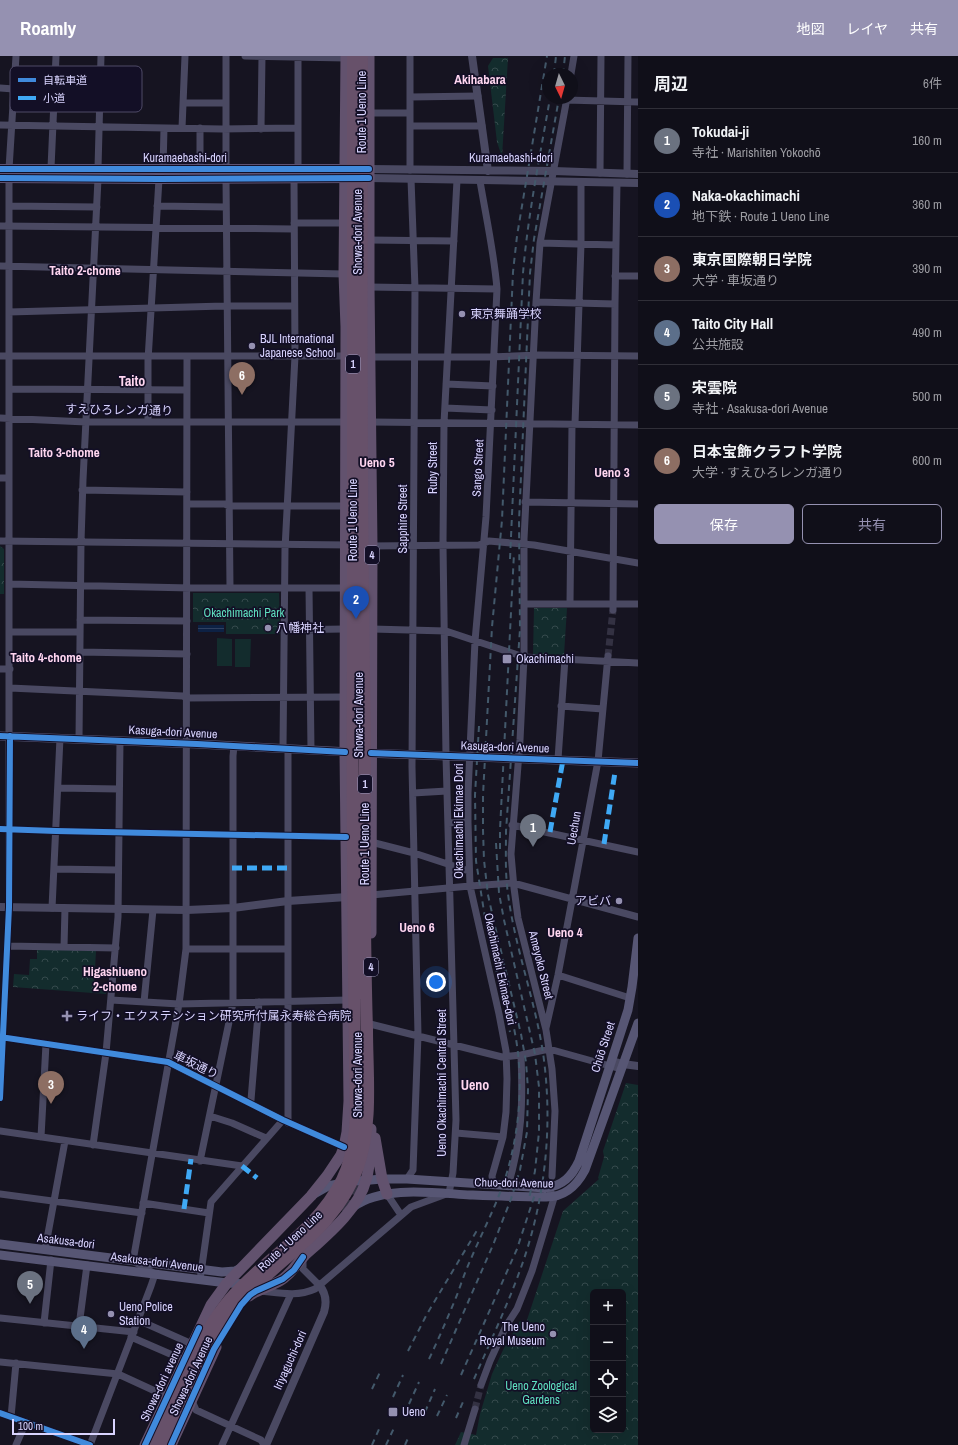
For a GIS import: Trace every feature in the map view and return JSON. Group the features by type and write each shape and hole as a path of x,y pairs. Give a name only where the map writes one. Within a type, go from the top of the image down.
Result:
{"highway":[{"name":"Route 1 Ueno Line","path":"164,1445 204,1357 221,1327 239,1303 255,1286 330,1218 347,1191 360,1162 366,1135 368,1098 364,828 362,56"},
{"name":"Showa-dori Avenue","path":"171,1445 214,1349 240,1305 256,1291 283,1279 294,1270 303,1257 328,1235 358,1200 367,1180 371,1116 372,629 371,422 366,357 369,287 369,56"},
{"name":"Route 1 Ueno Line","path":"154,1445 194,1357 219,1313 245,1283 296,1238 319,1215 338,1187 351,1157 356,1130 357,1101 352,781 353,672 348,57"},
{"name":"Showa-dori Avenue","path":"227,1283 311,1196 335,1166 344,1147 349,1101 348,1000 351,895 346,837 344,752 344,274 348,57"},
{"name":"Showa-dori Avenue","path":"345,418 352,407 352,368 366,357"},
{"path":"351,895 358,788 356,701 353,672"},
{"path":"360,1059 359,912 364,828"},
{"path":"371,1116 382,1179 387,1194"},
{"path":"247,1263 257,1274 264,1275 272,1273 287,1260 303,1257"},
{"name":"4","path":"192,1344 211,1305 227,1283"},
{"name":"Showa-dori avenue","path":"145,1445 192,1344"}],"main road":[{"name":"Kuramaebashi-dori","path":"5,173 51,168 98,168 200,169 226,174"},
{"name":"Kuramaebashi-dori","path":"5,173 98,179 159,179 226,174 369,174"},
{"name":"Kasuga-dori Avenue","path":"0,736 285,748 371,753 413,759 446,756 638,763"},
{"name":"Chūō Street","path":"548,1187 564,1182 572,1174 576,1167 611,1063 630,998 636,970 638,938"},
{"name":"Chūō Street","path":"622,1067 638,1023"},
{"name":"Chuo-dori Avenue","path":"348,1212 366,1200 387,1194 404,1192 554,1198 563,1194 581,1177 585,1170 622,1067"},
{"name":"Chuo-dori Avenue","path":"311,1196 328,1186 367,1180 407,1178 508,1186 548,1187"},
{"name":"Asakusa-dori","path":"0,1244 201,1269"},
{"name":"Asakusa-dori Avenue","path":"0,1255 51,1260 200,1280 245,1284 269,1280 282,1274 303,1257"},
{"name":"Asakusa-dori Avenue","path":"201,1269 228,1272 240,1269 247,1263"}],"street":[{"path":"15,66 16,56"},
{"path":"56,56 56,66"},
{"path":"102,56 102,66"},
{"path":"182,128 185,56"},
{"path":"226,56 226,228 230,588"},
{"path":"245,56 348,57"},
{"path":"262,56 262,129"},
{"path":"410,56 410,170"},
{"path":"472,56 488,171"},
{"path":"572,68 574,56"},
{"path":"600,173 601,56"},
{"path":"627,174 628,56"},
{"path":"200,1280 211,1202 266,1138 286,1121 288,835 283,697 284,588 295,356 294,226 298,128 298,57"},
{"path":"0,88 10,89"},
{"path":"410,97 478,96"},
{"path":"578,100 638,102"},
{"path":"183,103 226,103"},
{"name":"Ameyoko Street","path":"552,1176 555,1111 549,1049 546,1030 518,918 513,884 511,854 524,657 526,544 525,502 532,356 540,243 565,104"},
{"path":"0,1098 3,993 8,946 10,829 9,206 5,173 13,112"},
{"path":"51,168 54,112"},
{"path":"98,168 100,112"},
{"path":"369,113 410,113"},
{"path":"0,125 226,129 298,128"},
{"path":"410,126 482,126"},
{"path":"163,169 164,128"},
{"path":"200,128 200,169"},
{"name":"Kuramaebashi-dori","path":"369,174 410,170 554,171 638,174"},
{"name":"Kuramaebashi-dori","path":"369,174 412,179 638,183"},
{"path":"79,739 82,490 98,179"},
{"path":"148,422 148,356 159,179"},
{"name":"Sapphire Street","path":"407,1178 413,1170 418,1035 412,793 415,288 412,179"},
{"name":"Ruby Street","path":"446,756 444,423 457,180"},
{"name":"Sango Street","path":"470,757 476,640 485,543 495,357 497,289 495,261 480,181"},
{"path":"570,604 569,550 573,424 578,356 581,182"},
{"path":"613,607 617,182"},
{"path":"9,206 97,207"},
{"path":"157,206 226,207"},
{"path":"0,226 226,228 345,223"},
{"path":"369,240 454,241"},
{"path":"540,243 616,245"},
{"path":"0,266 344,274"},
{"path":"615,276 638,276"},
{"path":"369,287 497,289"},
{"path":"536,302 615,304"},
{"path":"9,312 227,306 294,306"},
{"path":"0,356 638,356"},
{"path":"0,1413 76,1443 90,1445 155,1274 133,1261 178,1004 186,949 187,356"},
{"path":"446,384 493,386"},
{"path":"9,389 187,390"},
{"path":"445,408 492,410"},
{"name":"すえひろレンガ通り","path":"0,418 86,422 291,422 345,418"},
{"path":"371,422 638,425"},
{"path":"0,478 10,478"},
{"path":"82,490 187,492"},
{"path":"525,502 638,504"},
{"path":"187,504 225,504 229,506 345,506"},
{"path":"0,541 372,546 479,545 489,541 569,550 638,563"},
{"path":"10,584 187,588 344,588"},
{"path":"309,588 311,750"},
{"path":"524,604 570,604 613,607 638,604"},
{"path":"80,620 187,621"},
{"path":"284,630 344,629"},
{"path":"372,629 446,631 524,657 608,659 638,663"},
{"path":"10,632 80,632"},
{"path":"80,652 187,654"},
{"path":"558,759 565,659"},
{"name":"Uechun","path":"546,1030 558,976 598,761 608,659"},
{"path":"0,669 10,669"},
{"path":"10,688 80,690 183,696 187,698 345,697"},
{"path":"561,706 603,709"},
{"path":"52,908 60,738"},
{"path":"93,1145 106,1053 116,948 118,910 120,740"},
{"path":"200,1161 233,1003 232,834 234,746"},
{"name":"Ueno Okachimachi Central Street","path":"446,756 456,1133 453,1173 449,1193"},
{"name":"Okachimachi Ekimae Dori","path":"470,757 468,822 470,886"},
{"path":"58,788 119,789"},
{"path":"412,793 447,791"},
{"path":"448,823 468,822"},
{"path":"512,824 638,852"},
{"path":"0,829 346,837"},
{"path":"371,842 414,853 470,871"},
{"path":"54,869 118,870"},
{"path":"371,895 470,886 513,884 638,917"},
{"name":"Okachimachi Ekimae-dori","path":"470,886 499,1014 506,1056 507,1096 503,1137 492,1176 493,1184"},
{"path":"0,908 187,910 233,908 351,895"},
{"path":"64,947 65,908"},
{"path":"144,1002 152,910"},
{"path":"8,946 116,948"},
{"path":"186,949 288,949"},
{"path":"558,976 630,998"},
{"path":"111,1000 178,1004 348,1000"},
{"path":"250,1103 259,1002"},
{"path":"370,1024 502,1057 521,1055 549,1049 611,1063 622,1067 638,1066"},
{"name":"車坂通り","path":"2,1037 168,1062 286,1121 344,1147"},
{"path":"41,1137 46,1044"},
{"path":"508,1186 516,1157 520,1134 523,1101 521,1055"},
{"path":"210,1116 232,1122 266,1138"},
{"path":"0,1131 242,1166"},
{"path":"456,1133 503,1137"},
{"path":"45,1250 64,1141"},
{"path":"481,1385 488,1365 506,1326 517,1309 532,1271 554,1198 548,1187"},
{"path":"256,1291 291,1294 307,1292 319,1286 411,1208 449,1193"},
{"path":"0,1194 142,1213"},
{"path":"387,1194 401,1216"},
{"path":"143,1203 209,1213"},
{"path":"303,1257 303,1269 319,1286"},
{"path":"44,1323 51,1260"},
{"path":"79,1326 87,1265"},
{"name":"Iriyaguchi-dori","path":"265,1445 324,1312 326,1296 319,1286"},
{"path":"222,1445 291,1294"},
{"path":"0,1318 79,1326 132,1334 184,1360"},
{"path":"138,1320 192,1344"},
{"path":"0,1362 118,1374 168,1396"},
{"path":"11,1417 16,1363"},
{"path":"192,1401 196,1410 261,1440 265,1445"},
{"path":"464,1445 474,1409"},
{"path":"16,1445 26,1422"}],"green space":[{"path":"493,58 508,58 502,157 497,142 488,66"},
{"path":"0,546 4,549 4,594 0,594"},
{"name":"Okachimachi Park","path":"193,593 279,593 280,634 226,634 226,622 193,622"},
{"path":"534,608 567,608 564,655 533,654"},
{"path":"217,638 232,639 232,666 217,666"},
{"path":"235,639 251,639 250,667 235,667"},
{"path":"37,948 96,951 94,987 107,988 106,994 13,987 14,974 29,975 30,959 37,959"},
{"name":"Ueno Zoological Gardens","path":"626,1083 638,1085 638,1445 455,1445 461,1432 476,1435 480,1414 492,1374 503,1350 520,1321 526,1323 563,1211 599,1179 604,1157 603,1151"}],"water":[{"path":"198,625 224,625 224,632 198,632"}],"tunnel":[{"path":"608,656 613,610"},
{"path":"348,1212 353,1181"},
{"path":"475,1409 481,1385"}],"railway":[{"path":"441,1364 493,1245 511,1199 520,1170 527,1132 528,1089 526,1062 521,1034 488,895 484,860 483,795 492,627 502,520 513,272 517,236 547,56"},
{"path":"555,68 556,56"},
{"path":"564,68 565,56"},
{"path":"510,559 523,273 531,207 549,104"},
{"path":"474,1379 507,1305 524,1259 538,1209 546,1157 547,1105 543,1053 511,914 506,878 506,831 520,629 519,521 530,273 534,239 558,104"},
{"path":"500,849 514,553"},
{"path":"479,726 475,795 476,861 486,924 510,1032"},
{"path":"496,843 499,893 535,1054 539,1087 539,1132 535,1171 529,1199"},
{"path":"429,1359 495,1204 508,1169 516,1133 520,1096 519,1060 513,1024"},
{"path":"461,1375 517,1249 535,1194"},
{"path":"408,1351 427,1314 479,1227"},
{"path":"372,1389 381,1370"},
{"path":"393,1397 403,1375"},
{"path":"409,1404 419,1382"},
{"path":"425,1412 435,1389"},
{"path":"437,1416 447,1395"},
{"path":"456,1418 463,1402"},
{"path":"372,1445 380,1427"},
{"path":"386,1445 394,1428"},
{"path":"405,1445 409,1436"}],"marked path":[{"path":"550,832 563,760"},
{"path":"604,844 615,772"},
{"path":"232,868 288,868"},
{"path":"184,1209 191,1159"},
{"path":"242,1166 257,1178"}],"cycle path":[{"path":"0,169 369,169"},
{"path":"0,178 369,178"},
{"path":"0,736 345,752"},
{"path":"0,1098 9,907 10,736"},
{"path":"371,753 638,763"},
{"path":"0,829 346,837"},
{"path":"0,1037 168,1062 283,1120 344,1147"},
{"path":"171,1445 214,1349 241,1305 256,1291 283,1279 294,1270 303,1257"},
{"path":"145,1445 199,1328"},
{"path":"0,1413 90,1445"}],"place":[{"name":"東京舞踊学校","path":"462,314"},
{"name":"BJL International Japanese School","path":"252,346"},
{"name":"日本宝飾クラフト学院","path":"242,395"},
{"name":"Naka-okachimachi","path":"356,619"},
{"name":"八幡神社","path":"268,628"},
{"name":"Okachimachi","path":"507,659"},
{"name":"Tokudai-ji","path":"533,847"},
{"name":"アビバ","path":"619,901"},
{"name":"ライフ・エクステンション研究所付属永寿総合病院","path":"67,1016"},
{"name":"東京国際朝日学院","path":"51,1104"},
{"name":"宋雲院","path":"30,1304"},
{"name":"Ueno Police Station","path":"111,1314"},
{"name":"The Ueno Royal Museum","path":"553,1334"},
{"name":"Taito City Hall","path":"84,1349"},
{"name":"Ueno","path":"393,1412"}],"district":[{"name":"Akihabara","path":"480,79"},
{"name":"Taito 2-chome","path":"85,270"},
{"name":"Taito","path":"132,381"},
{"name":"Taito 3-chome","path":"64,452"},
{"name":"Ueno 5","path":"377,462"},
{"name":"Ueno 3","path":"612,472"},
{"name":"Taito 4-chome","path":"46,657"},
{"name":"Ueno 6","path":"417,927"},
{"name":"Ueno 4","path":"565,932"},
{"name":"Higashiueno 2-chome","path":"115,978"},
{"name":"Ueno","path":"475,1085"}]}
